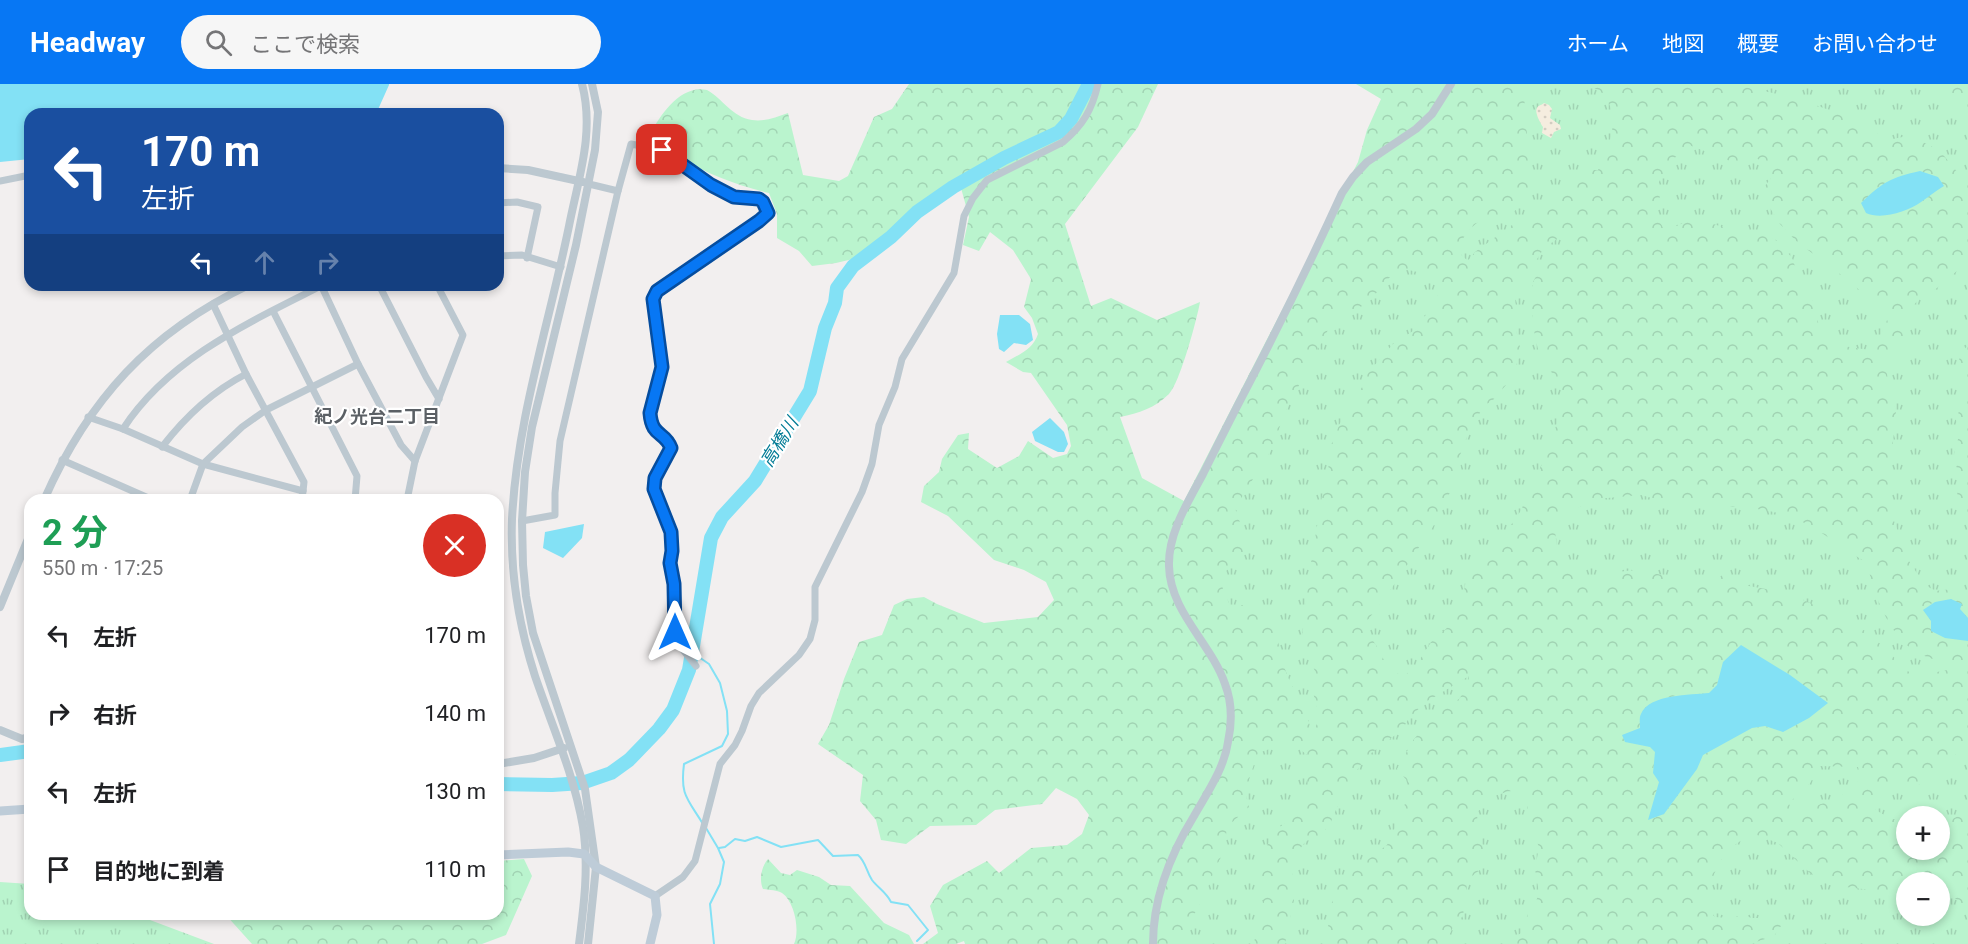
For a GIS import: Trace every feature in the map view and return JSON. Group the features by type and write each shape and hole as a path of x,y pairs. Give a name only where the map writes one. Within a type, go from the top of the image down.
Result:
{"main road":[{"path":"0,811 24,809"},
{"path":"504,855 568,852 584,854 596,867 655,896 657,915 650,944"}],"street":[{"path":"566,747 535,675 524,633 514,570 512,521 523,422 584,165 587,112 582,84"},
{"path":"588,944 596,867 585,789 566,747 533,633 522,566 522,521 525,472 532,427 589,184 597,131 597,112 592,84"},
{"path":"655,896 683,877 695,861 720,764 735,745 751,706 759,693 799,655 810,639 815,620 815,586 862,492 872,464 879,425 895,387 902,359 954,273 964,216 987,180 1063,142 1073,133 1085,121 1098,84"},
{"path":"1154,944 1155,914 1170,859 1219,772 1227,749 1231,719 1225,684 1182,610 1173,590 1169,565 1174,530 1261,360 1342,193 1367,162 1416,129 1432,114 1451,84"},
{"path":"522,521 555,515 560,441 631,144 662,150 711,185 734,197 759,199 768,213 657,291 653,299 662,367 650,413 653,429 670,443 671,448 655,478 654,489 671,532 670,563 674,584 675,632 680,646 696,666"},
{"path":"504,168 528,170 579,180 618,191"},
{"path":"0,181 24,176"},
{"path":"504,203 517,202 538,207 527,258"},
{"path":"504,255 514,254 561,267"},
{"path":"47,494 62,460 88,417 126,373 148,350 174,329 238,291"},
{"path":"123,429 163,383 201,351 228,334 311,291"},
{"path":"325,291 358,364 401,445 415,461"},
{"path":"382,291 421,368 440,399"},
{"path":"408,494 415,461 463,335 441,291"},
{"path":"213,304 246,374 304,482 302,494"},
{"path":"273,311 357,476 356,494"},
{"path":"192,494 203,464 225,441 266,410 358,364"},
{"path":"162,447 202,404 231,382 246,374"},
{"path":"88,417 123,429 203,464 299,494"},
{"path":"62,460 139,494"},
{"path":"0,607 24,549"},
{"path":"0,729 24,738"},
{"path":"504,763 534,758 566,747"},
{"path":"571,762 583,828 586,880 579,944"}],"green space":[{"path":"909,84 1158,84 1138,127 1065,224 1091,306 1111,298 1157,320 1200,302 1183,365 1169,394 1146,409 1120,417 1142,478 1184,501 1358,162 1367,130 1381,99 1356,84 1528,84 1525,112 1532,177 1530,190 1523,204 1503,219 1486,219 1474,225 1455,249 1468,261 1475,252 1512,225 1550,202 1560,199 1587,170 1598,170 1610,141 1613,120 1611,109 1600,91 1574,84 1730,84 1796,98 1843,115 1888,138 1907,136 1940,151 1968,185 1968,265 1965,264 1937,288 1918,300 1904,317 1903,350 1894,352 1886,370 1896,411 1888,505 1909,561 1924,584 1935,591 1961,588 1968,594 1968,618 1951,599 1936,602 1923,610 1931,621 1953,640 1968,641 1968,745 1956,754 1933,779 1916,786 1900,786 1871,807 1896,820 1896,860 1950,860 1950,820 1968,812 1968,908 1950,894 1950,872 1896,872 1896,893 1829,885 1811,874 1778,843 1754,834 1738,843 1721,860 1708,892 1705,907 1715,917 1729,918 1742,915 1752,918 1779,918 1783,923 1774,936 1750,944 1506,944 1521,933 1530,908 1535,904 1539,893 1535,869 1539,847 1527,811 1528,798 1515,791 1489,798 1488,803 1477,812 1478,833 1484,849 1481,869 1471,877 1467,884 1463,916 1454,925 1445,944 1331,944 1327,918 1340,877 1349,874 1387,845 1403,811 1410,784 1397,769 1414,739 1441,710 1459,699 1468,686 1469,676 1426,702 1409,718 1402,730 1366,757 1346,786 1330,824 1319,837 1306,841 1299,850 1291,879 1294,900 1285,944 1252,944 1258,934 1262,913 1264,888 1260,879 1267,846 1276,830 1289,820 1309,791 1307,779 1312,759 1291,742 1258,753 1247,788 1249,807 1227,827 1224,851 1181,944 965,944 964,941 956,944 923,944 938,933 930,906 943,885 987,861 999,873 1031,848 1067,845 1082,834 1089,815 1077,799 1056,788 1042,804 995,810 976,825 930,826 906,844 881,840 876,820 860,801 863,775 818,744 829,725 859,642 882,635 894,605 907,599 924,597 984,623 1038,617 1054,600 1046,582 1024,570 994,560 948,516 921,502 924,486 939,472 942,459 958,435 969,433 968,449 997,468 1019,456 1028,441 1053,458 1067,454 1071,446 1067,425 1031,373 1023,372 1006,362 1029,347 1038,334 1032,318 1024,307 1031,279 1013,250 990,232 979,251 963,245 969,217 961,188 921,215 878,253 812,266 799,251 777,238 777,214 769,193 734,183 701,169 676,155 651,133 666,110 680,96 697,89 707,90 733,112 752,120 770,119 788,113 803,175 839,181 848,176 874,117 892,109","holes":["1689,145 1735,163 1750,155 1768,164 1772,177 1760,192 1780,224 1796,241 1852,283 1888,318 1877,343 1869,350 1837,345 1828,341 1819,326 1812,297 1800,280 1792,258 1781,244 1768,235 1748,235 1707,222 1688,221 1665,231 1656,215 1660,203 1659,182 1668,164","1920,171 1944,186 1909,209 1873,216 1875,189 1896,177","1560,237 1566,237 1564,250 1536,277 1532,293 1535,337 1541,357 1561,389 1562,394 1558,401 1562,410 1540,469 1527,487 1522,509 1502,538 1466,578 1463,600 1455,621 1431,642 1415,667 1404,676 1388,670 1380,651 1363,626 1385,598 1438,519 1461,468 1459,458 1469,431 1484,406 1493,400 1512,378 1521,351 1517,335 1515,294 1544,248","1406,270 1424,275 1432,279 1439,286 1440,291 1416,329 1393,344 1367,374 1367,379 1339,425 1328,453 1329,483 1322,496 1309,575 1302,638 1316,674 1312,687 1319,719 1316,726 1310,726 1286,671 1276,625 1262,620 1247,604 1231,608 1219,579 1248,546 1235,508 1273,447 1284,414 1329,328 1341,315 1367,304 1389,278","1641,495 1672,502 1753,508 1796,519 1868,563 1872,584 1894,631 1909,647 1932,659 1943,661 1947,664 1947,670 1911,674 1869,633 1818,606 1783,592 1732,583 1722,575 1710,586 1640,570 1624,571 1604,582 1587,582 1571,572 1558,559 1555,530 1571,511 1596,499","1723,662 1783,732 1765,726 1752,728 1703,755 1697,769 1664,814 1649,820 1659,782 1653,773 1655,752 1650,747 1625,742 1622,735 1640,728 1641,714 1645,707 1652,703 1682,695 1709,693 1717,685","1820,766 1858,767 1861,779 1839,798 1791,811 1789,803 1810,783"]},
{"path":"1499,84 1968,84 1968,944 1158,944 1174,548"},
{"path":"1937,84 1968,84 1968,118 1967,117"},
{"path":"1968,345 1968,528 1958,512 1958,474 1954,454 1961,428 1956,421 1963,393 1962,379 1957,365 1962,352"},
{"path":"524,859 532,876 506,935 482,944 252,944 230,920 504,920 504,861"},
{"path":"768,859 781,873 790,875 797,870 819,877 831,885 850,886 884,923 909,935 914,944 794,944 796,925 790,903 782,893 763,889 762,870"},
{"path":"0,882 24,884 24,920 150,920 214,944 0,944"}],"sand":[{"path":"1544,103 1552,109 1550,118 1560,125 1561,129 1554,132 1551,138 1542,133 1543,127 1536,112 1538,107"}],"water":[{"path":"0,84 389,84 379,108 24,108 24,160 0,162"},
{"path":"1920,171 1938,177 1944,186 1915,206 1901,212 1879,216 1866,213 1861,203 1875,190 1894,178"},
{"path":"1000,315 1019,315 1030,324 1033,340 1026,345 1014,343 1004,352 999,349 997,334"},
{"path":"1050,418 1064,432 1068,444 1064,452 1058,452 1035,441 1032,432"},
{"path":"584,524 582,538 563,558 543,548 545,532"},
{"path":"1951,599 1962,604 1960,609 1968,618 1968,641 1945,638 1931,631 1931,621 1923,610 1935,602"},
{"path":"1741,645 1790,675 1828,703 1809,718 1783,732 1765,726 1752,728 1703,755 1697,769 1664,814 1648,820 1659,782 1653,773 1655,752 1650,747 1625,742 1622,735 1640,728 1641,714 1645,707 1652,703 1682,695 1709,693 1717,685 1723,662"}],"waterway":[{"name":"高橋川","path":"504,784 582,783 611,773 629,760 659,729 673,710 689,670 711,538 722,517 755,481 810,391 825,328 835,303 837,288 853,266 891,237 917,212 953,187 1004,158 1059,132 1071,119 1089,84"},
{"path":"693,653 709,664 720,683 727,711 728,734 722,746 684,764 684,790 703,824"},
{"name":"高橋川","path":"0,755 24,752"},
{"path":"706,828 724,862 720,884 710,904 714,944"},
{"path":"719,848 725,847 735,839 745,841 757,837 781,847 818,840 833,856 858,855 872,880 891,902 908,905 928,930 917,941"}],"district":[{"name":"紀ノ光台二丁目","path":"377,416"}],"route":[{"path":"662,150 711,185 734,197 759,199 768,213 657,291 653,299 662,367 650,413 653,429 670,443 671,448 655,478 654,489 671,532 670,563 674,584 675,632"}]}
